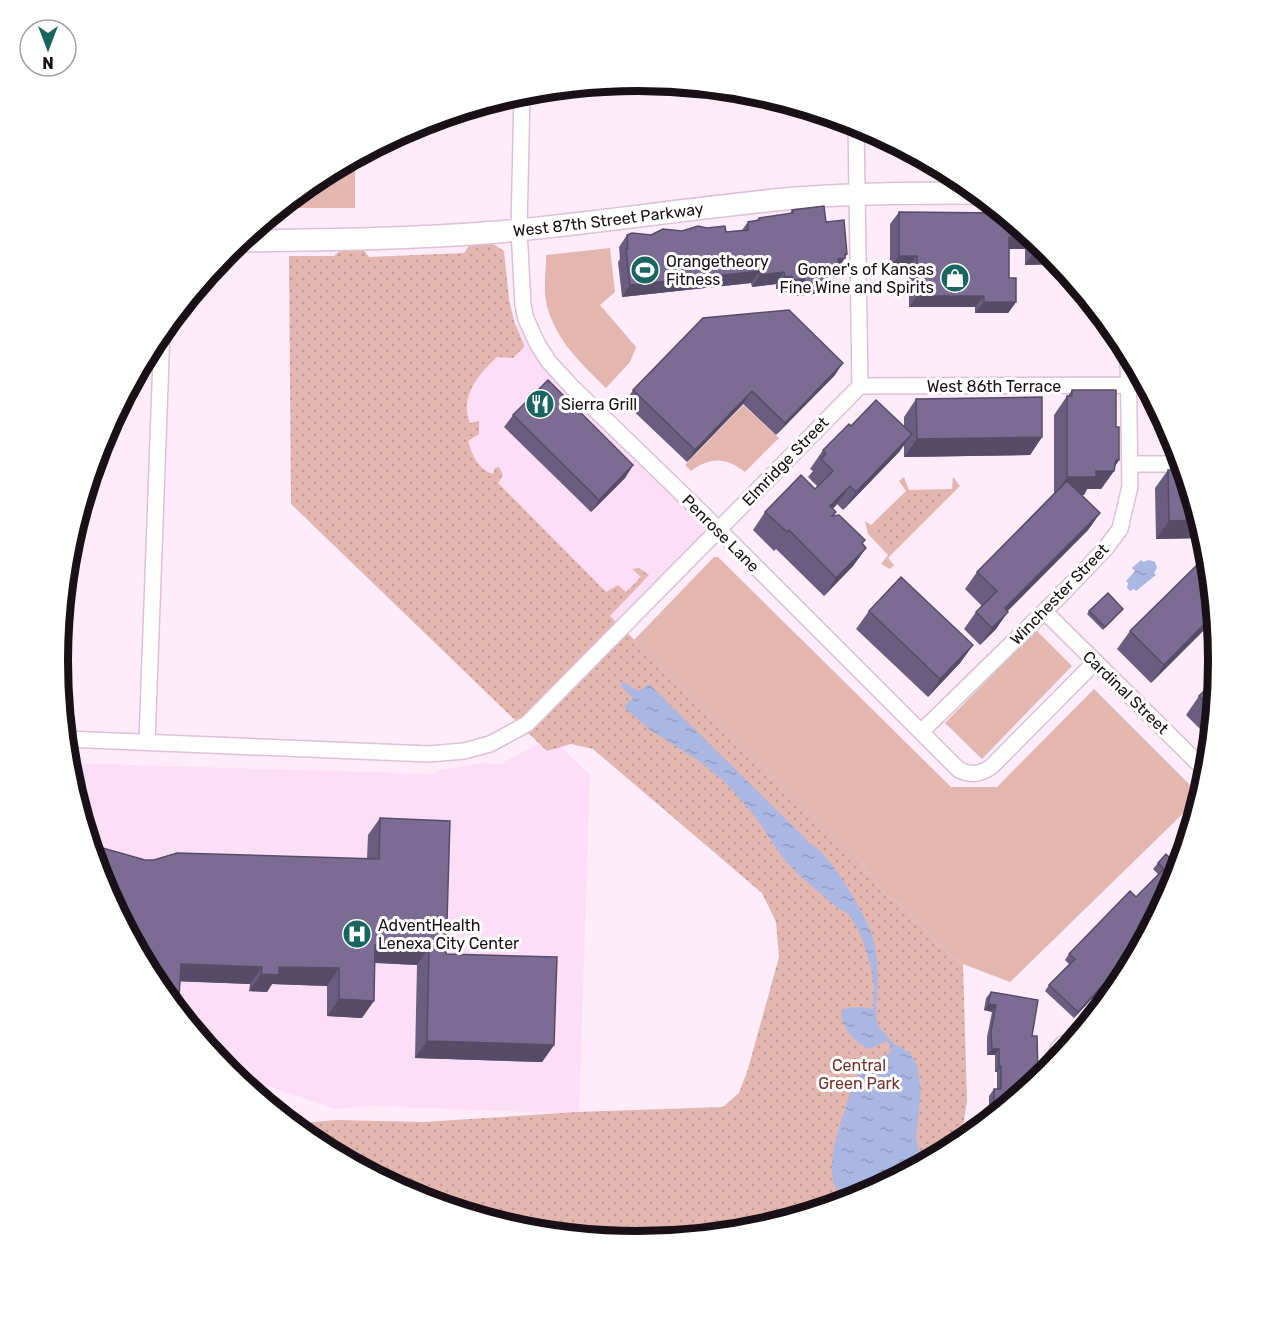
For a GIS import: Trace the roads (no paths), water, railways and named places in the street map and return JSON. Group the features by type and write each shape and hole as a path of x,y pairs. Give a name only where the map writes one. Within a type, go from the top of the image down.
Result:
{"main road":[{"name":"West 87th Street Parkway","path":"253,241 365,240 519,230 795,198 964,193"}],"street":[{"name":"Penrose Lane","path":"522,103 519,230 523,305 526,319 538,345 572,387 959,770 969,774 985,771 1095,662"},
{"path":"856,134 860,386"},
{"path":"147,742 161,349"},
{"name":"Winchester Street","path":"921,732 1105,549 1120,529 1130,486 1129,371"},
{"name":"West 86th Terrace","path":"860,386 1129,385"},
{"name":"Elmridge Street","path":"73,739 429,754 464,751 490,744 527,724 860,386"},
{"path":"1130,464 1173,464"},
{"name":"Cardinal Street","path":"1044,611 1199,765"}],"water":[{"path":"1141,560 1155,562 1157,568 1154,573 1156,575 1136,591 1134,589 1130,591 1126,581 1135,571 1132,568"},
{"path":"624,682 638,691 649,684 808,843 826,858 847,886 865,918 874,941 878,973 876,1010 878,1025 893,1043 909,1052 917,1065 921,1090 916,1137 920,1157 856,1189 839,1195 837,1193 833,1181 833,1156 853,1084 863,1069 891,1052 887,1041 869,1049 859,1043 850,1035 842,1019 841,1013 845,1008 873,1009 874,983 862,939 846,912 839,909 801,877 783,858 754,815 725,782 699,761 650,730 625,708 625,705 633,698 621,686"}],"place":[{"name":"Orangetheory Fitness","path":"645,270"},
{"name":"Gomer's of Kansas Fine Wine and Spirits","path":"955,278"},
{"name":"Sierra Grill","path":"540,404"},
{"name":"AdventHealth Lenexa City Center","path":"357,934"}],"park label":[{"name":"Central Green Park","path":"859,1074"}]}
